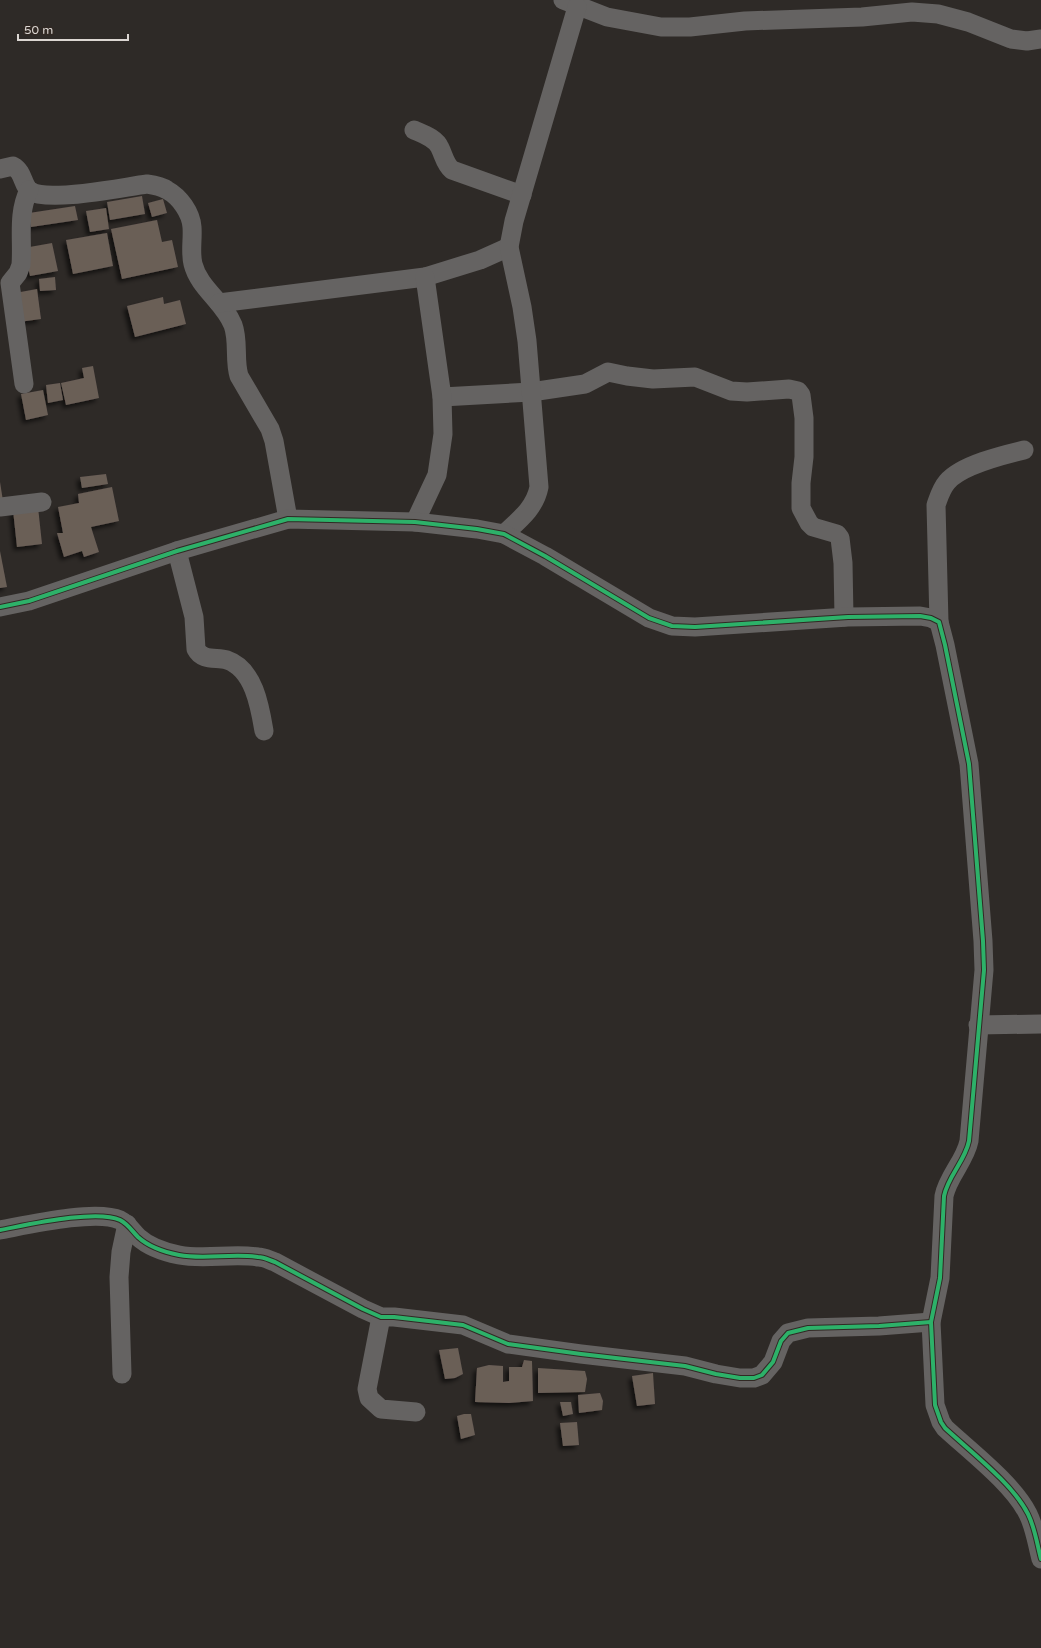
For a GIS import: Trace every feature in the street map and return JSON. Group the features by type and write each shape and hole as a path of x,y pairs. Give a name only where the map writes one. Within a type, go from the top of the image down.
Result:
{"street":[{"path":"504,534 520,520 531,507 538,496 539,487 527,341 522,307 509,247 570,3 607,17 661,27 690,27 766,20 862,18 912,12 938,14 968,22 1011,38 1027,41 1041,39"},
{"path":"414,130 429,137 438,144 448,167 452,170 522,195"},
{"path":"0,169 13,166 17,169 29,190 38,194 52,196 147,184 158,186 168,190 187,210 192,227 193,264 205,287 228,315 233,325 235,335 236,368 272,435 288,519"},
{"path":"24,384 10,283 18,273 21,265 22,214 24,200 29,190"},
{"path":"219,303 425,277 480,260 509,247"},
{"path":"415,522 437,475 443,434 442,397 425,277"},
{"path":"442,397 531,392 584,384 608,372 653,379 702,378 731,391 746,392 790,389 798,391 801,395 804,418 804,457 801,484 801,508 809,523 813,527 837,534 840,538 843,563 844,617"},
{"path":"1024,450 999,456 965,469 955,475 947,482 940,493 936,504 939,622 969,764 984,970 969,1141 967,1150 945,1190 940,1278 931,1322 935,1405 941,1422 945,1428 997,1475 1022,1504 1032,1523 1041,1559"},
{"path":"0,507 42,502"},
{"path":"0,607 29,601 177,551 288,519 415,522 477,529 504,534 545,556 649,618 672,626 695,627 844,617 920,616 931,618 939,622"},
{"path":"177,551 194,617 196,648 198,652 208,658 227,660 240,668 246,675 252,685 261,714 264,731"},
{"path":"978,1025 1041,1024"},
{"path":"0,1230 43,1222 106,1216 126,1224 147,1244 180,1255 242,1255 259,1257 275,1262 362,1309 381,1317 400,1317 463,1325 508,1344 685,1366 716,1374 740,1378 754,1378 762,1375 773,1362 781,1341 788,1333 808,1328 879,1326 931,1322"},
{"path":"122,1374 119,1277 121,1252 126,1224"},
{"path":"381,1317 367,1390 369,1398 380,1409 416,1412"}],"building":[{"path":"142,196 145,214 110,220 107,202"},
{"path":"163,199 167,213 152,217 148,203"},
{"path":"75,206 78,220 31,227 29,213"},
{"path":"106,208 109,229 90,232 86,211"},
{"path":"157,220 162,242 172,240 178,267 122,279 111,229"},
{"path":"107,233 113,266 73,274 66,240"},
{"path":"52,243 58,271 30,276 24,248"},
{"path":"55,277 56,290 40,291 39,279"},
{"path":"37,289 41,319 19,322 15,293"},
{"path":"163,297 164,304 180,300 186,324 135,337 127,306"},
{"path":"93,366 99,398 66,405 61,383 84,378 82,368"},
{"path":"60,383 63,400 48,403 46,385"},
{"path":"43,390 48,415 26,420 21,394"},
{"path":"106,474 108,484 82,488 80,477"},
{"path":"0,482 3,501 0,501"},
{"path":"112,487 119,521 91,527 99,552 84,557 82,551 64,557 57,533 63,533 58,507 79,503 78,494"},
{"path":"38,507 42,544 17,547 13,510"},
{"path":"0,551 7,587 0,588"},
{"path":"458,1348 463,1374 455,1378 445,1379 439,1350"},
{"path":"524,1360 532,1361 533,1401 509,1403 475,1402 477,1368 489,1365 503,1366 503,1382 509,1381 509,1367 522,1367"},
{"path":"538,1368 585,1371 587,1379 585,1392 538,1393"},
{"path":"653,1373 655,1404 637,1406 632,1376"},
{"path":"600,1393 603,1401 602,1410 579,1413 578,1395"},
{"path":"560,1402 571,1402 573,1414 563,1416"},
{"path":"471,1414 475,1435 461,1439 457,1416"},
{"path":"577,1422 579,1445 563,1446 560,1423"}],"cycle path":[{"path":"0,607 29,601 177,551 288,519 415,522 477,529 504,534 545,556 649,618 672,626 695,627 848,617 920,616 931,618 939,622 969,764 984,970 969,1141 964,1155 949,1182 944,1196 940,1278 931,1322 935,1405 941,1422 945,1428 991,1469 1021,1503 1028,1514 1036,1536 1041,1559"},
{"path":"0,1230 61,1219 95,1216 109,1217 123,1222 147,1244 157,1249 179,1255 198,1257 248,1256 260,1257 275,1262 381,1317 394,1317 463,1325 508,1344 685,1366 716,1374 740,1378 754,1378 762,1375 773,1362 781,1341 788,1333 808,1328 879,1326 931,1322"}]}
